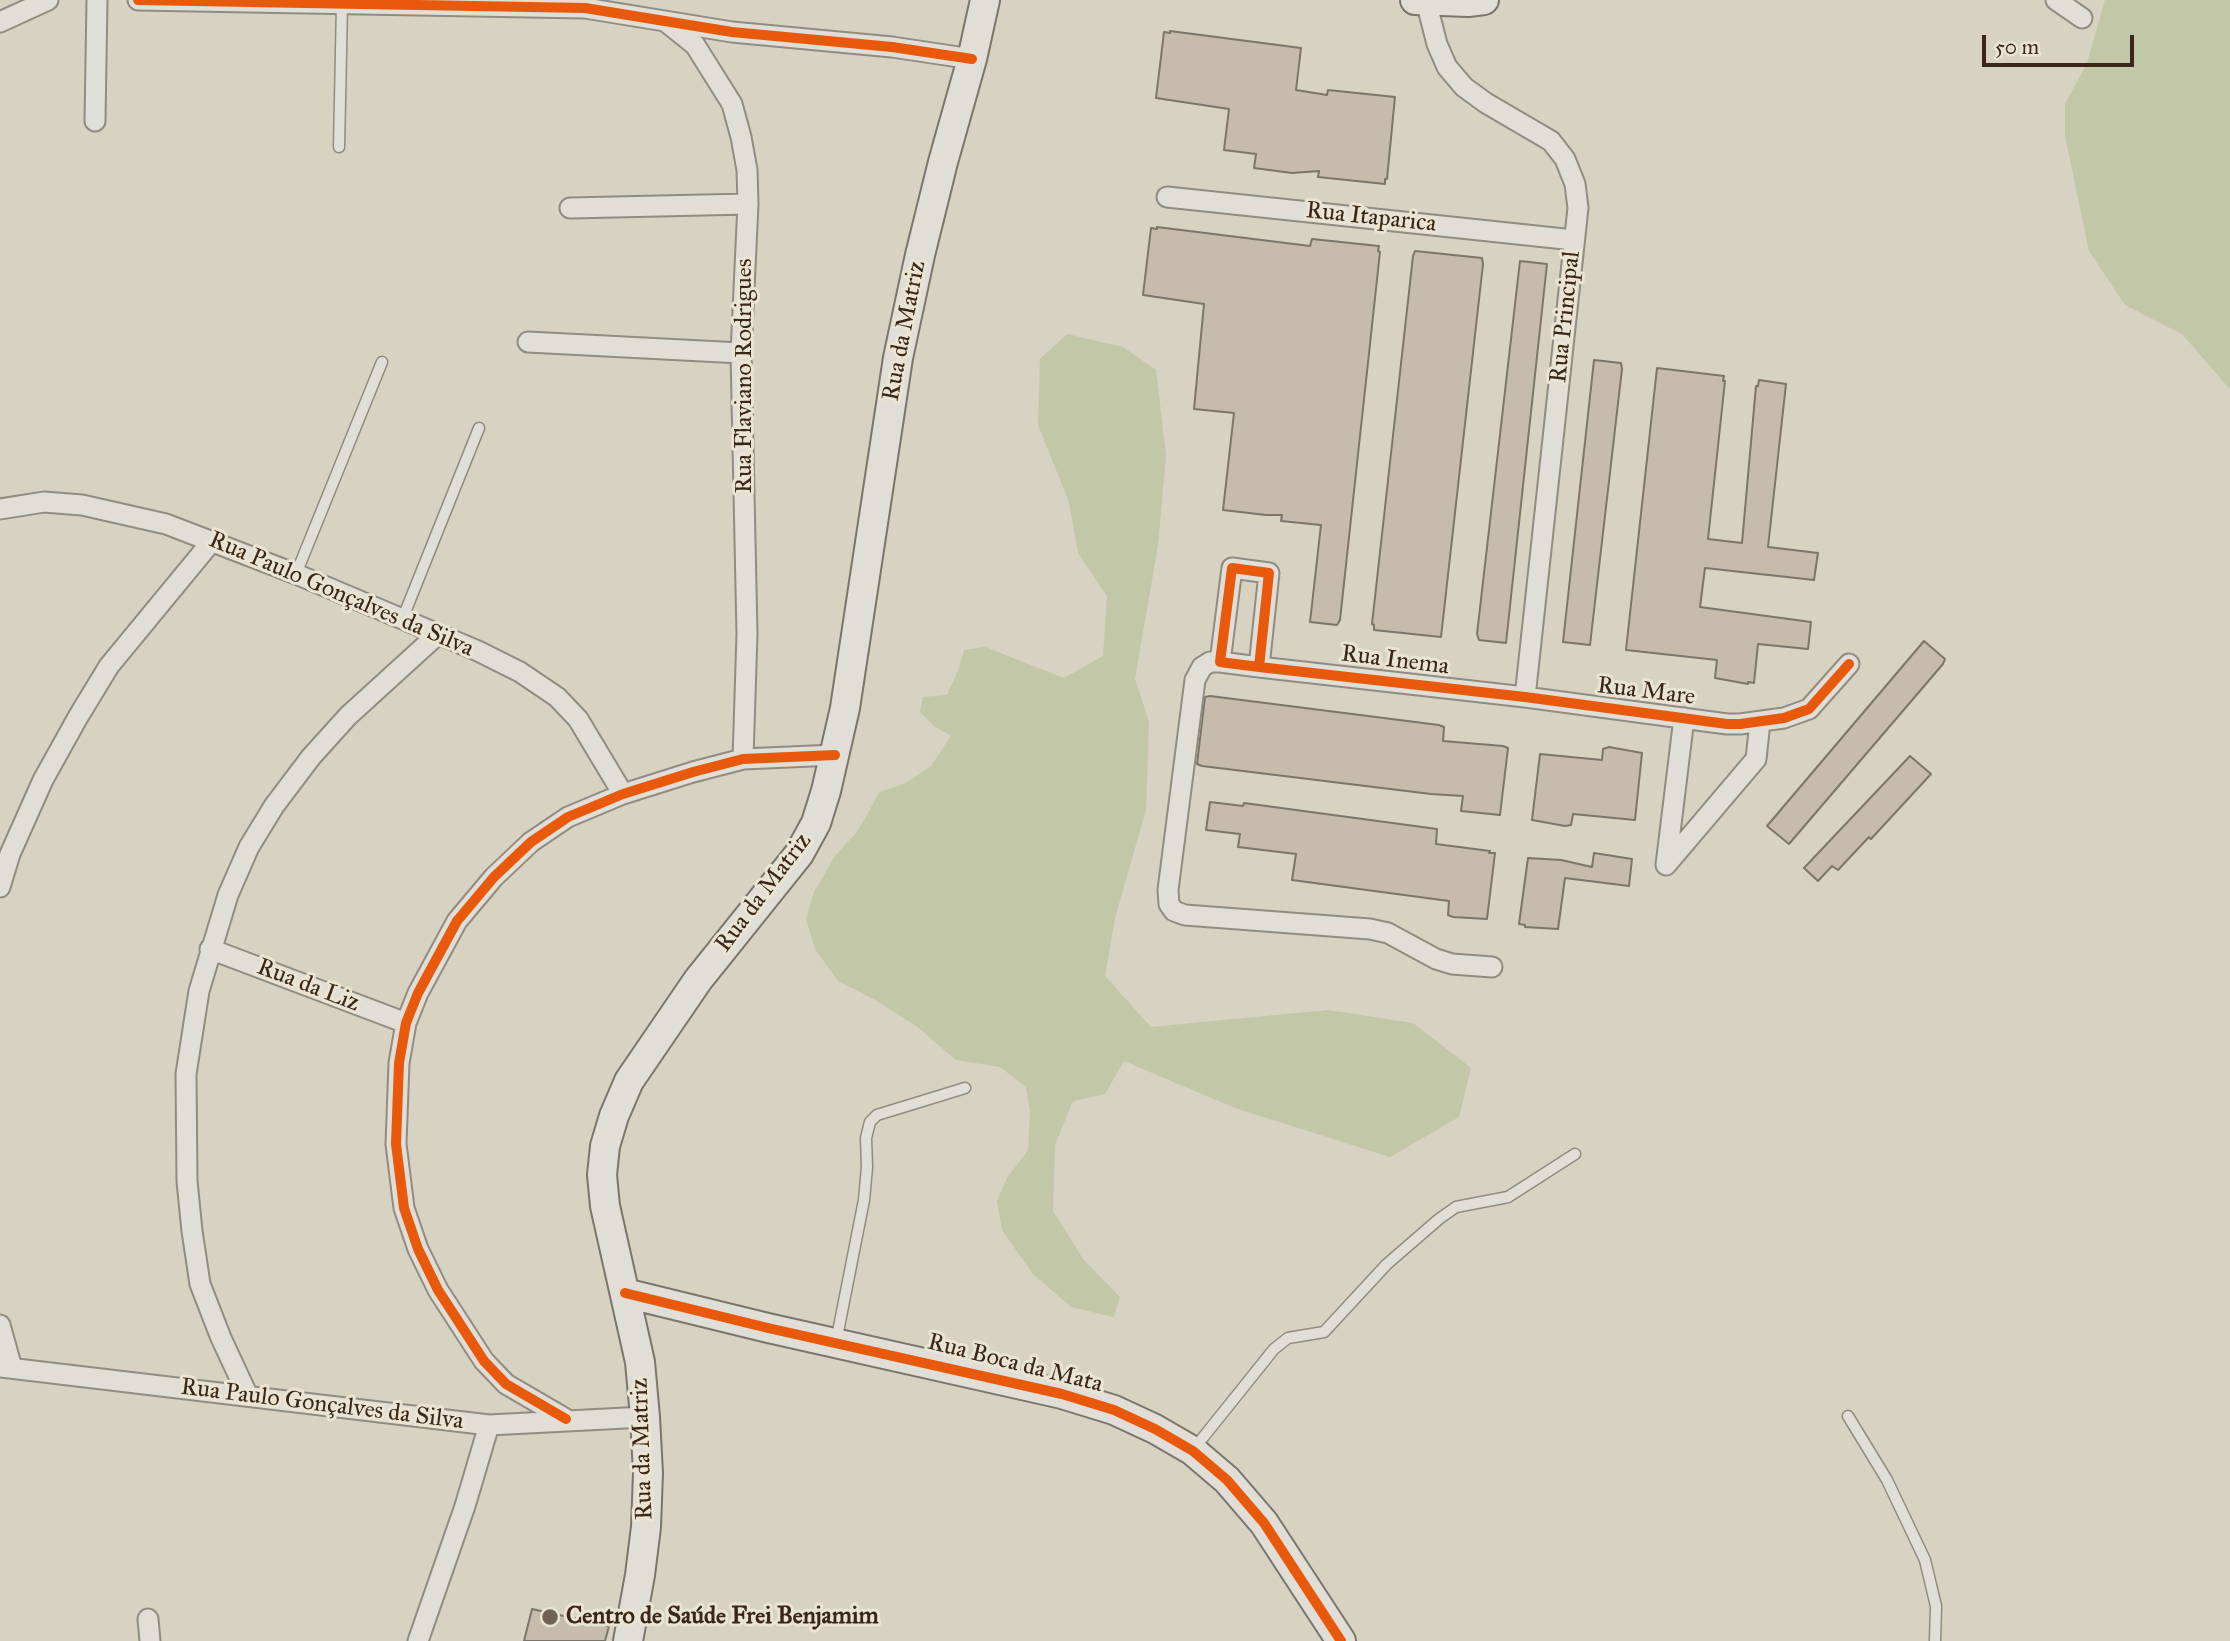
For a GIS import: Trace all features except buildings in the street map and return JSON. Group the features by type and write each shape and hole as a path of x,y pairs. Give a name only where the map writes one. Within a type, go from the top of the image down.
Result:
{"main road":[{"name":"Rua da Matriz","path":"628,1641 646,1527 648,1473 640,1362 605,1206 602,1175 605,1146 629,1081 658,1035 698,980 799,854 816,823 845,708 898,358 920,255 985,0"},
{"path":"1420,1 1484,0"},
{"name":"Rua Boca da Mata","path":"625,1293 1062,1394 1114,1410 1155,1429 1193,1451 1227,1480 1264,1523 1341,1641"}],"street":[{"path":"0,22 48,0"},
{"path":"95,121 97,0"},
{"path":"138,0 585,8 733,32 892,47 972,59"},
{"path":"2056,0 2082,18"},
{"name":"Rua Principal","path":"1420,1 1447,67 1464,87 1486,103 1552,141 1565,159 1575,184 1578,208 1525,697"},
{"name":"Rua Flaviano Rodrigues","path":"664,20 695,45 732,104 747,170 748,204 741,353 747,634 743,759"},
{"name":"Rua Itaparica","path":"1167,197 1574,240"},
{"path":"570,208 748,204"},
{"path":"528,342 741,353"},
{"name":"Rua Paulo Gonçalves da Silva","path":"0,509 44,502 82,505 166,524 296,574 520,672 557,697 578,719 623,794"},
{"path":"0,887 10,854 43,780 109,666 212,541"},
{"path":"1259,667 1269,573 1232,568 1220,662 1210,662 1202,667 1195,680 1168,904 1174,911 1185,915 1370,929 1388,933 1436,959 1452,964 1492,967"},
{"path":"248,1396 200,1284 187,1181 186,1074 192,1027 210,949 228,895 249,847 274,806 311,757 348,716 438,635"},
{"name":"Rua Inema","path":"1220,662 1525,697"},
{"name":"Rua Mare","path":"1525,697 1727,724 1760,722 1798,715 1808,709 1849,664"},
{"path":"1684,718 1666,865 1756,759 1760,722"},
{"path":"566,1419 506,1384 484,1360 438,1290 418,1249 404,1208 396,1144 399,1063 406,1023 418,993 457,921 494,877 531,842 568,817 623,794 743,759 835,755"},
{"name":"Rua da Liz","path":"210,949 406,1023"},
{"path":"0,1325 6,1367"},
{"name":"Rua Paulo Gonçalves da Silva","path":"6,1367 489,1424 645,1417"},
{"path":"418,1641 465,1506 489,1424"},
{"path":"148,1619 150,1641"}],"lane":[{"path":"339,147 342,5"},
{"path":"296,574 382,362"},
{"path":"402,620 479,428"},
{"path":"835,1343 864,1200 866,1138 870,1122 877,1115 965,1088"},
{"path":"1193,1451 1274,1349 1288,1338 1324,1332 1387,1264 1439,1219 1457,1207 1508,1197 1575,1154"},
{"path":"1848,1416 1887,1480 1925,1560 1936,1606 1935,1641"}],"green space":[{"path":"2105,0 2230,0 2230,389 2182,334 2125,305 2089,251 2065,136 2065,104 2087,63"},
{"path":"1067,334 1123,347 1156,370 1166,455 1158,545 1135,679 1149,722 1146,810 1115,918 1105,976 1151,1027 1328,1010 1413,1023 1471,1068 1459,1117 1390,1157 1235,1108 1124,1061 1105,1094 1073,1101 1055,1145 1053,1211 1083,1259 1120,1297 1114,1317 1071,1307 1033,1274 1002,1230 997,1201 1007,1178 1028,1150 1030,1111 1026,1087 1000,1067 956,1060 915,1025 838,981 815,949 806,919 814,892 835,856 857,832 880,792 906,783 931,766 951,736 934,726 920,712 923,697 947,695 964,650 985,647 1064,678 1103,656 1107,596 1078,553 1069,502 1038,425 1040,359"}],"cycle path":[{"path":"138,0 585,8 732,32 892,47 972,59"},
{"path":"1259,667 1269,573 1232,568 1220,662 1259,667 1525,697 1727,724 1784,718 1809,709 1849,664"},
{"path":"566,1419 506,1384 484,1361 438,1290 418,1249 404,1208 396,1144 399,1063 406,1023 418,993 457,921 494,877 531,842 568,817 623,794 743,759 835,755"},
{"path":"625,1293 1062,1394 1114,1410 1155,1429 1193,1451 1227,1480 1264,1523 1341,1641"}],"place":[{"name":"Centro de Saúde Frei Benjamim","path":"550,1617"}]}
